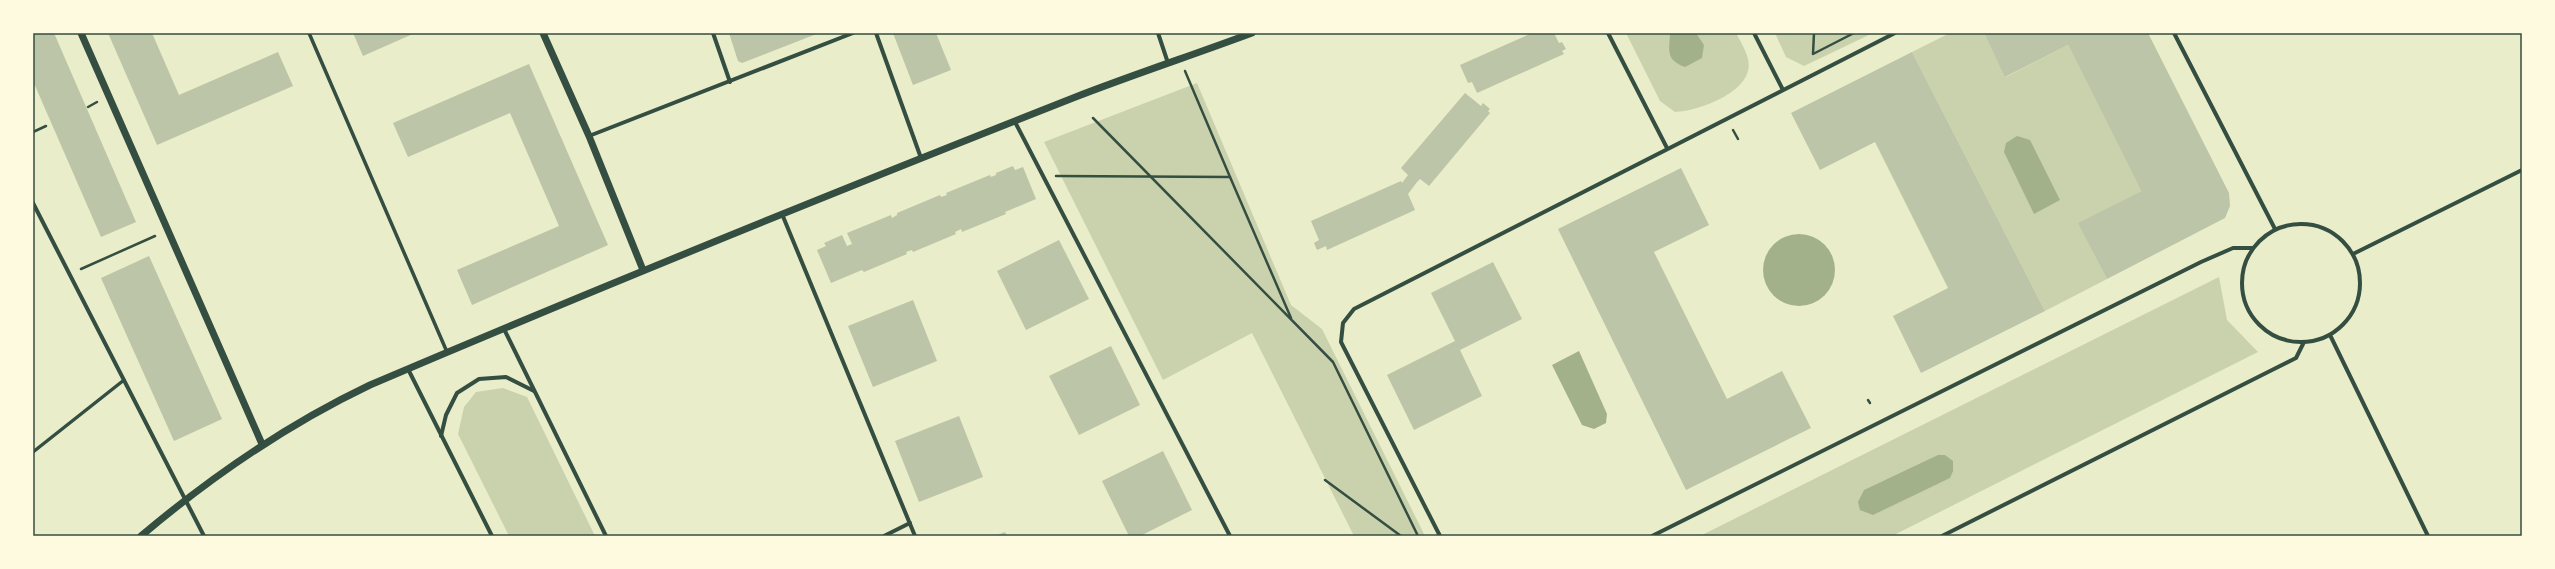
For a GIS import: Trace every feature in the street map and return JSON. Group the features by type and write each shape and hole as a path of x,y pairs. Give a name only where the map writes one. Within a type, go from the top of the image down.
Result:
{"street":[{"path":"81,33 262,444"},
{"path":"309,33 447,352"},
{"path":"543,33 589,136 643,270"},
{"path":"713,33 730,82"},
{"path":"589,136 853,33"},
{"path":"876,33 921,158"},
{"path":"1158,33 1168,63"},
{"path":"141,536 185,499 262,444 339,400 447,352 643,270 921,158 1168,63 1180,60 1252,33"},
{"path":"1608,33 1667,148"},
{"path":"1754,33 1782,88"},
{"path":"1440,536 1341,342 1343,324 1354,309 1782,88 1894,33"},
{"path":"2174,33 2275,229"},
{"path":"1015,122 1230,536"},
{"path":"2353,254 2522,170"},
{"path":"33,203 35,211 204,536"},
{"path":"782,214 915,536"},
{"path":"2292,224 2310,224 2327,229 2342,240 2353,254 2359,272 2360,290 2351,313 2344,324 2330,335 2304,342 2285,341 2268,333 2250,314 2244,303 2241,284 2244,265 2252,248 2262,237 2275,229 2292,224"},
{"path":"1652,536 2201,262 2233,248 2252,248"},
{"path":"504,329 606,536"},
{"path":"2330,335 2428,536"},
{"path":"1942,536 2296,358 2304,342"},
{"path":"408,369 492,536"},
{"path":"442,436 446,415 457,393 479,379 506,377 535,391"},
{"path":"33,452 124,380"},
{"path":"884,536 910,523"}],"path":[{"path":"1814,33 1813,54 1854,33"},
{"path":"1180,60 1292,320"},
{"path":"1093,118 1333,362 1418,536"},
{"path":"33,132 46,126"},
{"path":"1044,176 1230,177"},
{"path":"69,274 168,230"},
{"path":"1325,480 1401,536"}],"shaded area":[{"path":"1626,33 1736,33 1748,59 1748,70 1743,81 1735,90 1724,97 1698,108 1675,112 1660,101"},
{"path":"1668,33 1696,33 1704,45 1702,58 1685,67 1674,61 1669,50 1670,34"},
{"path":"1775,33 1873,33 1804,66 1786,57"},
{"path":"1950,33 1984,33 2006,77 2068,45 2141,191 2079,223 2107,279 2045,311 1912,52"},
{"path":"1197,83 1291,305 1322,329 1425,536 1354,536 1252,333 1163,380 1044,142"},
{"path":"2017,136 2030,140 2060,200 2034,214 2004,152 2006,143"},
{"path":"1799,234 1813,237 1825,244 1832,256 1835,270 1832,284 1825,296 1813,303 1799,306 1785,303 1773,296 1766,284 1763,270 1766,256 1773,244 1785,237"},
{"path":"2219,277 2227,320 2258,352 1892,536 1700,536"},
{"path":"1579,351 1607,414 1606,423 1594,429 1582,425 1552,365"},
{"path":"503,388 527,397 595,536 509,536 458,434 464,407 476,392"},
{"path":"1938,455 1945,455 1953,461 1953,471 1950,478 1873,515 1860,510 1858,502 1864,490"}],"building":[{"path":"33,33 54,33 136,222 101,237 33,81"},
{"path":"108,33 152,33 179,95 278,52 293,86 157,145"},
{"path":"353,33 415,33 363,56"},
{"path":"729,33 819,33 742,63 738,61"},
{"path":"893,33 936,33 951,70 913,85"},
{"path":"1532,33 1554,33 1559,43 1562,42 1566,49 1562,51 1564,54 1477,93 1472,82 1468,83 1460,65"},
{"path":"1984,33 2148,33 2229,193 2230,206 2225,218 2107,279 2078,223 2141,191 2068,45 2005,77"},
{"path":"1912,52 2045,311 1921,373 1893,316 1948,288 1875,142 1820,170 1791,113"},
{"path":"529,64 608,245 472,305 457,270 559,226 510,113 408,157 393,123"},
{"path":"1465,93 1481,106 1483,103 1490,109 1488,111 1490,113 1429,186 1420,179 1417,182 1408,194 1415,210 1327,250 1326,246 1317,250 1314,243 1319,240 1311,221 1401,181 1402,183 1408,175 1401,168"},
{"path":"1013,166 1015,170 1023,167 1036,199 1005,212 1006,214 962,232 961,229 955,232 956,234 913,252 912,250 906,252 907,254 864,272 862,270 831,283 817,250 826,246 824,243 842,235 847,246 852,244 847,233 891,215 892,218 897,215 897,213 940,195 941,197 947,195 946,193 990,175 991,177 996,175 996,173"},
{"path":"1681,168 1709,225 1654,252 1727,399 1782,371 1811,428 1686,490 1558,229"},
{"path":"1059,240 1089,299 1026,330 997,271"},
{"path":"149,256 222,419 174,441 101,278"},
{"path":"1493,262 1522,319 1460,350 1482,396 1414,430 1387,375 1455,341 1431,293"},
{"path":"913,300 937,361 873,387 848,326"},
{"path":"1111,346 1140,405 1079,435 1049,376"},
{"path":"959,416 983,477 919,502 895,441"},
{"path":"1163,451 1192,510 1140,536 1129,536 1102,481"},
{"path":"1005,532 1007,536 995,536"}]}
